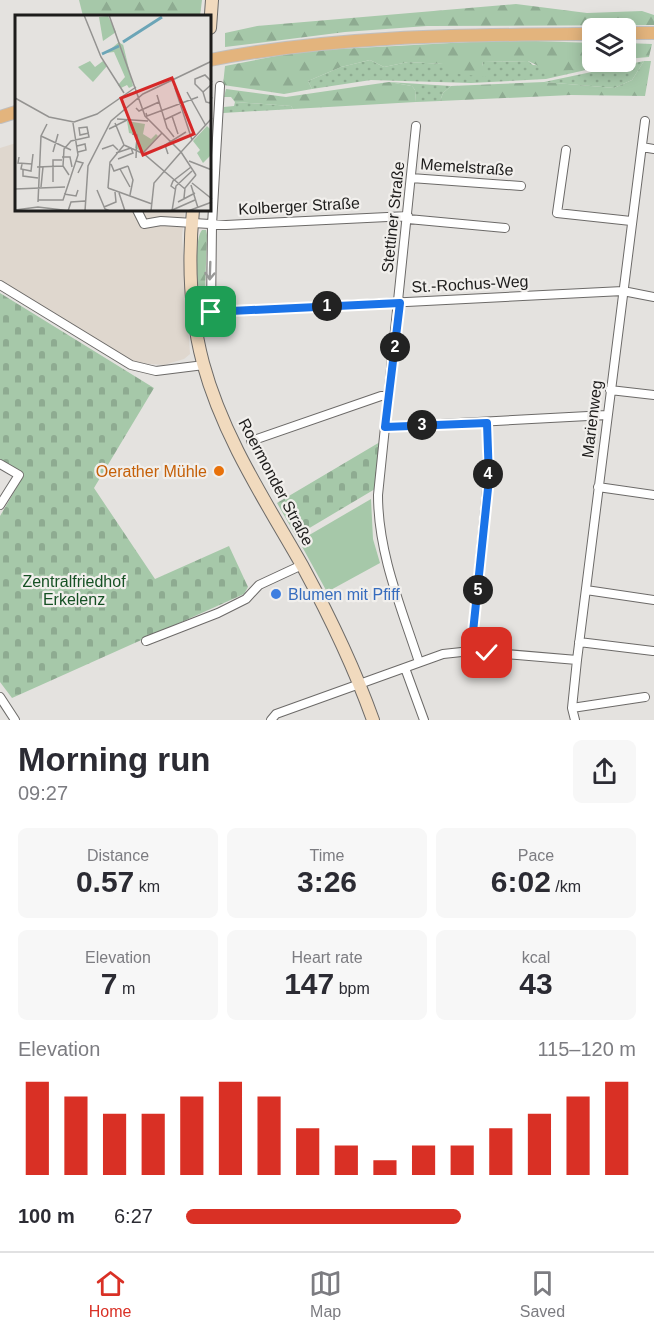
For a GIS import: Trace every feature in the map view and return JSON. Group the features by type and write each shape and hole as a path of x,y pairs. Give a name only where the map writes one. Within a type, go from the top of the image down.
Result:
{"main road":[{"path":"211,15 212,0"},
{"path":"212,60 328,42 418,36 582,34"},
{"path":"0,117 15,111"},
{"name":"Roermonder Straße","path":"193,212 193,308 204,365 240,455 302,565 360,685 373,720"}],"street":[{"path":"212,225 220,86"},
{"name":"Marienweg","path":"575,720 572,708 579,642 645,121"},
{"name":"Stettiner Straße","path":"416,126 400,303 378,495 378,525 382,548 419,662"},
{"path":"642,147 654,149"},
{"path":"566,150 557,213 631,221"},
{"name":"Memelstraße","path":"411,178 520,186"},
{"name":"Kolberger Straße","path":"138,212 144,224 161,221 212,225 408,218 505,228"},
{"name":"St.-Rochus-Weg","path":"212,225 209,305 211,312 623,291 654,297"},
{"path":"0,285 131,365 156,371 204,365"},
{"path":"610,390 654,395"},
{"path":"251,441 381,396 389,396"},
{"path":"385,427 607,415"},
{"path":"471,651 489,479 487,423"},
{"path":"0,464 19,475 0,505"},
{"path":"598,488 654,495"},
{"path":"146,641 218,614 246,599 258,585 302,565"},
{"path":"586,590 654,600"},
{"path":"579,642 653,651"},
{"path":"271,720 276,714 443,654 471,651 577,660"},
{"path":"405,668 424,720"},
{"path":"0,697 15,720"},
{"path":"572,708 645,697"}],"shaded area":[{"path":"15,143 15,212 185,212 182,236 190,354 184,359 164,365 137,363 0,283 0,148"}],"green space":[{"path":"79,0 202,0 200,15 83,15"},
{"path":"516,4 587,13 642,11 654,15 654,25 636,25 636,18 582,18 582,25 427,26 345,32 225,47 225,33 257,26"},
{"path":"507,40 582,43 582,69 551,72 528,61 483,62 482,66 487,72 486,77 451,73 443,64 408,62 384,67 370,60 341,67 308,81 312,89 284,94 223,85 225,66 302,51"},
{"path":"636,43 652,44 649,57 636,58"},
{"path":"370,60 384,67 408,62 482,66 483,62 528,61 533,65 582,67 582,71 546,79 471,83 371,80 312,89 308,81 341,67"},
{"path":"644,61 632,80 614,88 544,82 592,72 636,72 636,63"},
{"path":"644,61 651,61 645,96 571,95 440,101 443,93 451,86 544,82 614,88 632,80"},
{"path":"389,82 451,86 443,93 440,101 416,102 415,90 412,86"},
{"path":"389,82 412,86 415,90 416,102 293,109 291,106 235,102 231,97 224,97 226,89 286,97"},
{"path":"235,102 291,106 293,109 223,113 224,107 234,106"},
{"path":"202,230 206,230 207,235 205,291 208,314 203,315 198,308 197,266 199,236"},
{"name":"Zentralfriedhof Erkelenz","path":"0,293 154,388 94,488 155,579 229,546 248,587 244,594 12,698 0,682 0,516 24,475 0,460"},
{"path":"380,442 375,489 296,536 277,503"},
{"path":"371,499 373,539 380,563 327,592 299,541"}],"place":[{"name":"Oerather Mühle","path":"219,471"},
{"name":"Blumen mit Pfiff","path":"276,594"}],"route":[{"path":"211,312 400,303 385,427 487,423 489,479 471,651 487,653"}]}
